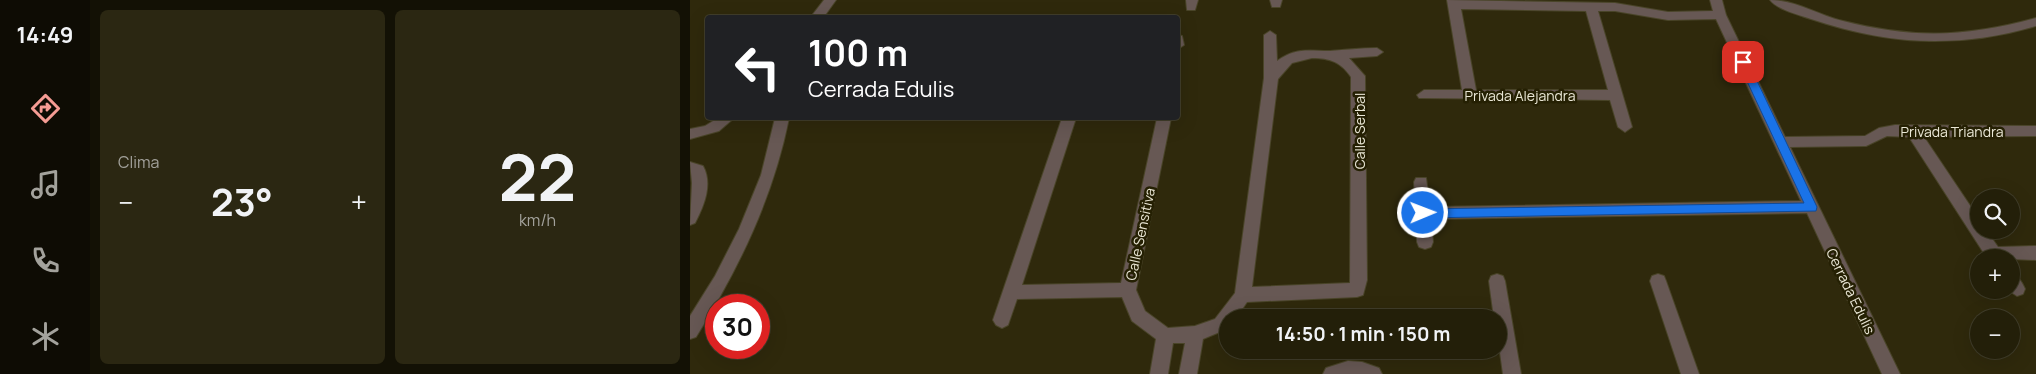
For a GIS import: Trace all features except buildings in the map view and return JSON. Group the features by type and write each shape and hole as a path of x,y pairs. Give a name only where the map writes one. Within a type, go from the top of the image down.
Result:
{"street":[{"path":"818,15 830,0"},
{"path":"1776,0 1796,10 1830,22 1872,32 1913,36 1953,38 1987,35 2014,30 2036,22"},
{"path":"1470,95 1453,2 1615,7 1668,16 1718,7"},
{"path":"1591,7 1625,127"},
{"name":"Cerrada Edulis","path":"1718,7 1891,374"},
{"path":"1159,374 1179,335 1221,324 1243,295 1271,78 1270,35"},
{"path":"1271,78 1281,65 1296,56 1315,53 1377,52"},
{"name":"Calle Serbal","path":"1243,295 1356,290 1359,280 1358,76 1347,62 1331,54"},
{"name":"Privada Alejandra","path":"1424,95 1615,95"},
{"path":"690,134 707,132 725,120"},
{"path":"690,331 710,301 760,202 777,148 782,120"},
{"path":"1002,320 1068,120"},
{"name":"Calle Sensitiva","path":"1164,120 1128,290 1138,316 1179,335"},
{"name":"Privada Triandra","path":"1781,142 1866,141 1876,138 1884,132 1899,130 1913,132 2036,131"},
{"path":"1913,132 1989,249"},
{"path":"690,168 698,170 701,185 698,205 690,219"},
{"path":"1421,182 1425,242"},
{"path":"1423,213 1812,207"},
{"path":"2020,254 2036,253"},
{"path":"1497,281 1512,374"},
{"path":"1658,281 1690,374"},
{"path":"1012,292 1128,290"},
{"path":"1179,335 1188,374"},
{"path":"1332,374 1345,369 1358,369 1373,374"}],"route":[{"path":"1423,213 1812,207 1743,62"}]}
